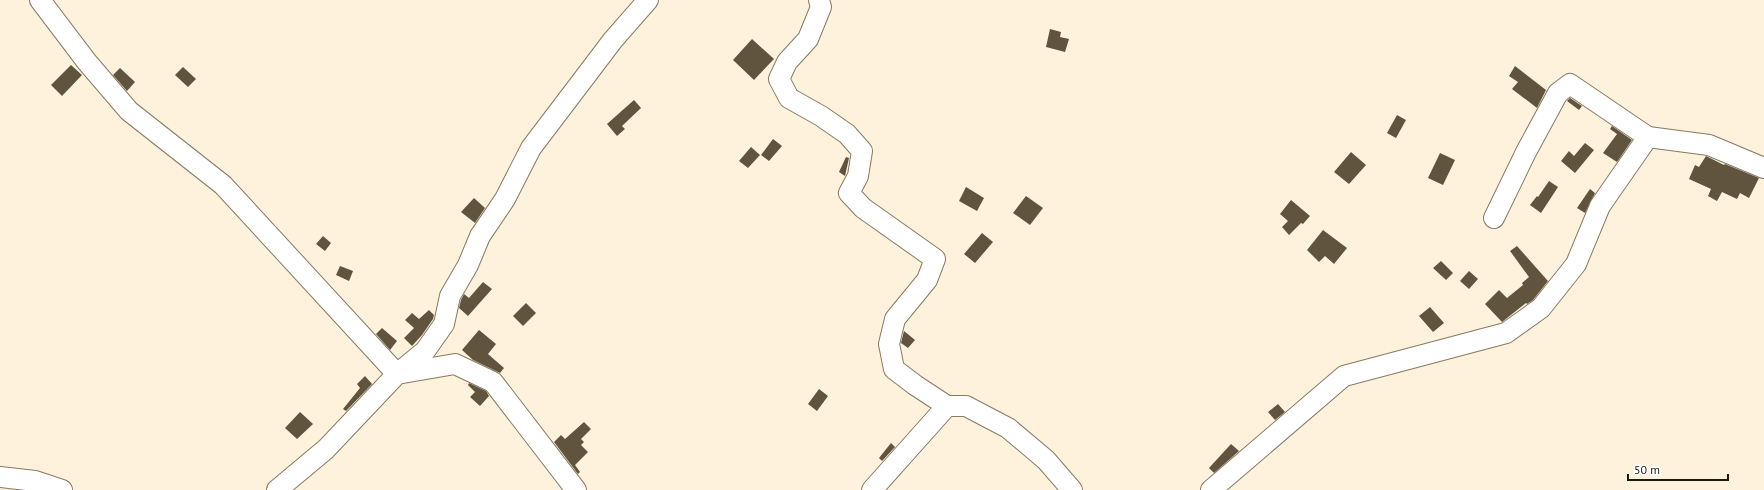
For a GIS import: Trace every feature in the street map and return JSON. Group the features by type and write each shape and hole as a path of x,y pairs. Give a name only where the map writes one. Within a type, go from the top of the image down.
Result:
{"street":[{"path":"40,0 87,62 129,111 222,185 397,374"},
{"path":"277,490 326,448 397,374 425,351 444,324 450,296 468,265 480,236 504,199 531,148 613,40 648,0"},
{"path":"819,0 821,8 808,39 787,62 779,80 789,98 821,116 847,134 862,151 858,176 848,194 863,208 935,259 927,280 895,319 889,344 894,368 915,386 947,406 966,406 1008,428 1046,460 1072,490"},
{"path":"1494,218 1526,152 1558,93 1570,84 1648,137 1708,145 1764,168"},
{"path":"1210,490 1344,376 1506,333 1541,308 1576,264 1600,206 1648,137"},
{"path":"397,374 455,364 493,382 576,490"},
{"path":"872,490 947,406"},
{"path":"0,477 35,481 62,490"}],"building":[{"path":"1050,29 1061,32 1060,37 1069,39 1065,52 1046,47"},
{"path":"752,39 774,59 754,80 733,60"},
{"path":"71,65 82,75 62,96 51,85"},
{"path":"1515,66 1546,90 1537,108 1512,89 1518,82 1509,76"},
{"path":"183,67 196,79 188,87 175,75"},
{"path":"120,68 135,82 127,91 113,75"},
{"path":"1570,98 1582,106 1579,110 1567,101"},
{"path":"634,100 641,108 622,126 625,129 617,136 607,124"},
{"path":"1397,115 1406,120 1396,138 1387,133"},
{"path":"1612,126 1632,140 1617,162 1603,153 1617,134 1610,129"},
{"path":"773,139 782,146 769,161 761,155"},
{"path":"1585,143 1594,150 1575,173 1561,161 1569,151 1574,156"},
{"path":"751,147 760,155 748,168 739,161"},
{"path":"1351,152 1366,165 1349,184 1334,172"},
{"path":"1440,153 1455,160 1443,185 1428,178"},
{"path":"1706,156 1724,165 1725,164 1759,178 1749,198 1740,193 1737,199 1722,192 1717,201 1708,196 1711,189 1689,179 1695,165 1699,167"},
{"path":"846,157 849,158 845,176 839,172"},
{"path":"1549,181 1558,187 1541,213 1530,205 1537,196 1538,197"},
{"path":"966,187 984,198 977,211 959,201"},
{"path":"1590,189 1595,193 1585,213 1577,208"},
{"path":"1026,196 1043,208 1030,225 1013,213"},
{"path":"474,198 485,208 475,223 461,212"},
{"path":"1291,200 1310,216 1303,224 1301,223 1289,235 1282,227 1288,221 1280,214"},
{"path":"1323,230 1347,248 1334,264 1325,256 1319,262 1307,250"},
{"path":"982,233 993,242 975,263 964,254"},
{"path":"323,236 331,243 325,251 316,244"},
{"path":"1517,246 1548,281 1533,300 1527,304 1526,303 1502,322 1485,304 1499,290 1507,298 1523,285 1522,283 1529,277 1510,251"},
{"path":"1441,261 1453,273 1446,280 1433,268"},
{"path":"340,266 353,271 349,281 336,275"},
{"path":"1469,271 1478,279 1469,289 1460,281"},
{"path":"483,282 492,289 468,316 459,308 461,300 464,294 469,298"},
{"path":"526,303 536,313 523,326 513,316"},
{"path":"1430,307 1444,323 1433,332 1419,316"},
{"path":"429,310 434,315 433,319 412,346 404,338 414,328 405,320 412,313 419,319"},
{"path":"382,328 397,341 390,350 376,334"},
{"path":"479,330 496,344 488,354 504,368 500,373 473,360 462,350"},
{"path":"904,331 915,340 908,348 901,343"},
{"path":"365,376 372,384 346,411 343,409 360,388 357,384"},
{"path":"469,383 486,391 489,396 480,406 470,397 475,392 468,385"},
{"path":"819,389 828,396 817,411 808,404"},
{"path":"1278,404 1285,412 1275,420 1268,412"},
{"path":"300,412 313,424 297,439 285,428"},
{"path":"584,422 591,429 581,439 584,442 581,445 588,452 575,465 580,472 578,474 554,442 561,435 565,439"},
{"path":"891,443 895,447 882,461 879,458"},
{"path":"1231,444 1239,451 1214,473 1209,468"}]}
